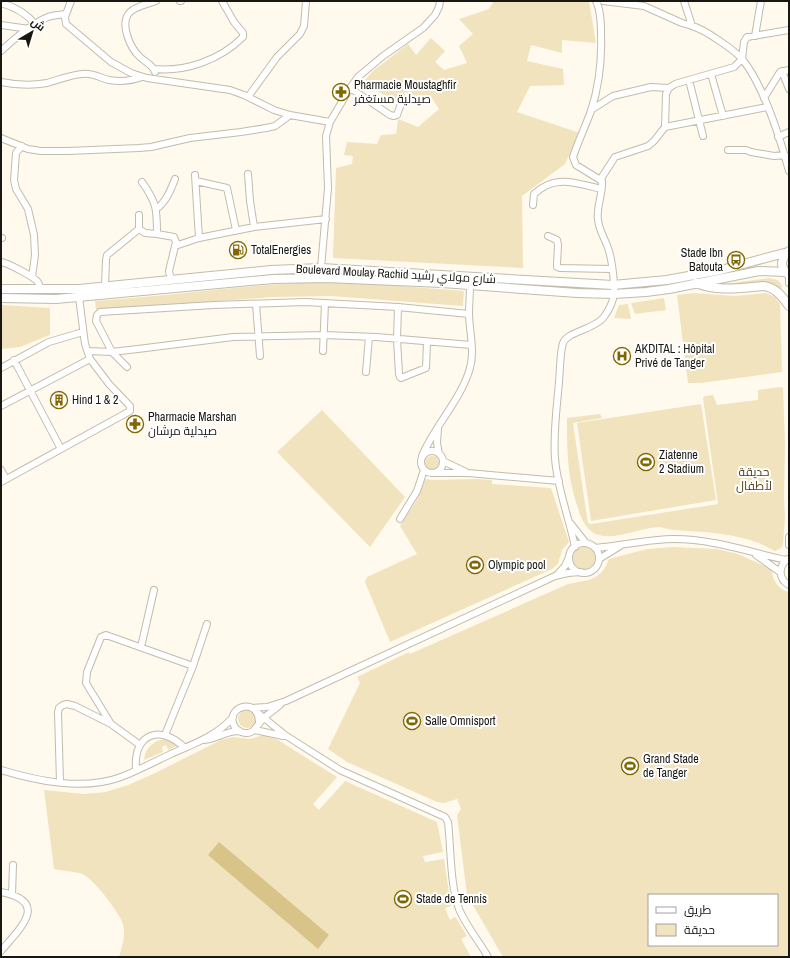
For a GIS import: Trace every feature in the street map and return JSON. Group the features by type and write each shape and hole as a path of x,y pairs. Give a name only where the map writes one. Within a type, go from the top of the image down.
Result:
{"main road":[{"name":"Boulevard Moulay Rachid شارع مولاي رشيد","path":"1,290 79,289 271,270 321,268 613,285 667,280 721,270 788,251"},
{"path":"788,251 782,259 782,264 788,274"},
{"name":"Boulevard Moulay Rachid شارع مولاي رشيد","path":"1,298 56,299 273,279 326,278 614,294 646,292 759,271 788,274"},
{"path":"695,283 721,290 769,286 778,292 789,306"}],"street":[{"path":"71,1 66,14 65,22 70,29 111,62 127,71 142,77 238,92 266,106 290,115 330,122"},
{"path":"156,1 132,10 127,15 126,23 127,34 136,53 154,69 156,79"},
{"path":"154,69 170,70 205,62 226,51 243,37 243,34 222,1"},
{"path":"248,97 277,57 300,34 304,26 306,1"},
{"path":"321,268 326,219 328,176 326,136 330,122 350,88 366,69 423,28 435,15 440,1"},
{"path":"575,547 558,481 554,443 563,344 569,335 594,325 602,319 608,311 614,294 610,252 598,221 602,183 600,180 573,162 573,158 591,110 600,69 602,53 601,24 596,1"},
{"path":"603,1 644,6 692,26 713,36 742,59 764,98 785,155 789,171"},
{"path":"684,1 692,26"},
{"path":"755,36 761,1"},
{"path":"1,3 20,10 35,24"},
{"path":"1,51 35,24 49,17 66,14"},
{"path":"1,25 29,29"},
{"path":"600,180 615,157 648,146 665,127 666,94 669,88 675,84 734,67 742,59 744,42 747,38 789,30"},
{"path":"764,98 777,76 782,71 789,70"},
{"path":"782,71 789,90"},
{"path":"1,82 22,85 39,84 82,74 92,74 109,80 121,81 133,80 142,77"},
{"path":"712,74 723,116"},
{"path":"690,80 703,136"},
{"path":"591,110 613,96 651,87 669,88"},
{"path":"350,88 390,115 394,116 397,114 404,98"},
{"path":"665,127 767,107"},
{"path":"1,138 41,151 151,147 190,138 275,126 290,115"},
{"path":"778,137 789,132"},
{"path":"22,146 16,153 14,180 16,189 28,209 34,235 35,255 32,277"},
{"path":"728,150 746,150 774,156 785,155"},
{"path":"248,174 254,227"},
{"path":"199,238 195,178 228,188 236,230"},
{"path":"156,209 170,192 175,179"},
{"path":"534,206 534,194 548,184 565,181 601,188"},
{"path":"142,182 152,196 156,209 157,234"},
{"path":"139,215 139,229"},
{"path":"175,246 199,238 236,230 326,219"},
{"path":"139,229 145,233 174,237 176,242 169,271 171,280"},
{"path":"105,286 107,255 139,229"},
{"path":"548,236 557,240 557,267 612,269"},
{"path":"1,262 8,264 32,277 38,282 41,290"},
{"path":"788,274 789,283"},
{"path":"400,519 417,491 424,470 421,463 422,456 428,443 466,381 471,366 469,314 470,286"},
{"path":"1,470 3,480 130,411 130,406 109,384 90,359 85,344 79,297"},
{"path":"127,367 112,352 96,321 97,315 100,312 279,302 325,302 469,314"},
{"path":"323,351 325,302"},
{"path":"256,304 260,356"},
{"path":"398,307 397,339 399,374 402,378 426,368 427,342"},
{"path":"1,368 49,342 83,332"},
{"path":"88,351 112,352 233,337 258,336 324,335 471,344"},
{"path":"366,372 369,337"},
{"path":"1,406 90,359"},
{"path":"14,360 61,449"},
{"path":"438,427 437,450 443,461 468,473"},
{"path":"422,456 432,451 439,454"},
{"path":"434,473 440,470 443,461"},
{"path":"424,470 434,473 468,473 558,481"},
{"path":"1,770 27,778 60,782 97,783 120,777 203,740 227,724 239,708 267,707 286,701 555,576 568,573 588,572 594,569 597,565 599,555 595,548 586,543 569,521"},
{"path":"789,537 789,545"},
{"path":"595,548 654,540 675,539 714,542 788,559 780,568 780,572 783,581 789,585"},
{"path":"555,576 562,570 572,550 578,544 586,543"},
{"path":"599,559 622,545"},
{"path":"750,551 780,572"},
{"path":"569,557 571,565 577,571 581,572"},
{"path":"141,647 154,590"},
{"path":"165,735 208,624"},
{"path":"112,724 86,683 87,672 100,637 106,635 193,666"},
{"path":"255,730 261,720 286,701"},
{"path":"60,782 58,712 59,708 67,704 75,706 112,724 140,745"},
{"path":"252,708 258,713 261,720 344,772 445,817 448,824 455,892 458,904 462,914 488,957"},
{"path":"233,718 234,724 239,731"},
{"path":"203,740 233,731 247,733 255,730 275,733 293,740"},
{"path":"136,769 136,759 140,745 149,737 165,735 175,739 185,748"},
{"path":"12,894 13,866"},
{"path":"1,892 12,894 19,898 28,909 28,915 24,922 1,951"}],"green space":[{"path":"494,1 589,1 596,43 562,40 562,53 531,45 527,61 563,69 564,85 530,86 517,112 580,133 565,164 522,196 523,268 333,258 336,168 352,164 353,156 344,155 347,142 377,144 381,135 396,134 398,119 418,127 439,109 430,95 424,102 405,92 399,104 363,82 373,71 408,44 416,55 431,38 445,51 435,62 444,70 467,63 459,46 473,34 459,19 489,9"},
{"path":"769,278 778,280 782,286 781,289 722,285 723,284"},
{"path":"316,282 348,282 464,291 463,306 331,296 273,297 96,310 95,301 261,286"},
{"path":"694,293 735,296 766,293 775,297 780,304 782,372 701,383 688,383 677,295"},
{"path":"664,298 666,310 635,314 631,303"},
{"path":"628,304 631,319 614,318 619,305"},
{"path":"1,305 50,308 50,335 20,347 1,349"},
{"name":"حديقة لأطفال","path":"783,388 785,444 785,516 783,545 781,548 775,551 759,543 738,537 696,531 673,530 660,527 616,536 599,535 589,530 581,518 574,496 568,453 567,418 600,414 602,418 573,423 588,523 591,524 718,504 703,398 705,396 713,395 717,405 758,400 758,390"},
{"name":"Ziatenne 2 Stadium","path":"701,404 716,500 591,521 577,423"},
{"path":"322,410 405,497 370,547 277,452"},
{"path":"429,456 435,456 439,460 439,466 435,470 429,470 425,466 425,460"},
{"name":"Olympic pool","path":"425,479 492,480 492,484 551,488 569,542 562,550 558,564 552,569 390,642 365,582 367,577 417,554 400,526 417,500"},
{"path":"584,547 592,550 595,558 592,566 584,569 576,566 573,558 576,550"},
{"name":"Grand Stade de Tanger","path":"673,547 717,549 738,554 769,568 772,571 773,578 779,587 789,592 789,957 503,957 467,895 457,815 461,809 457,799 444,803 437,802 347,762 328,749 360,683 357,677 409,652 410,654 568,584 582,582 598,576 606,566 609,559 647,549"},
{"path":"247,710 253,713 256,719 253,725 247,728 241,725 238,719 241,713"},
{"path":"263,735 278,740 337,777 313,804 319,810 345,781 437,822 443,852 423,856 425,862 444,859 451,906 445,908 450,920 455,917 467,936 461,939 471,957 119,957 124,928 121,919 111,904 99,888 87,877 79,873 54,869 44,790 84,794 106,792 128,785 155,773 221,740 233,737 250,739"},
{"path":"166,739 179,745 168,750 166,745 162,747 163,752 144,760 150,745 157,741"}],"shaded area":[{"path":"219,842 329,935 318,949 208,855"}],"place":[{"name":"Pharmacie Moustaghfir صيدلية مستغفر","path":"341,92"},
{"name":"TotalEnergies","path":"238,250"},
{"name":"Stade Ibn Batouta","path":"736,260"},
{"name":"AKDITAL : Hôpital Privé de Tanger","path":"622,356"},
{"name":"Hind 1 & 2","path":"59,400"},
{"name":"Pharmacie Marshan صيدلية مرشان","path":"135,424"},
{"name":"Ziatenne 2 Stadium","path":"646,462"},
{"name":"Olympic pool","path":"475,565"},
{"name":"Salle Omnisport","path":"412,721"},
{"name":"Grand Stade de Tanger","path":"630,766"},
{"name":"Stade de Tennis","path":"403,899"}]}
